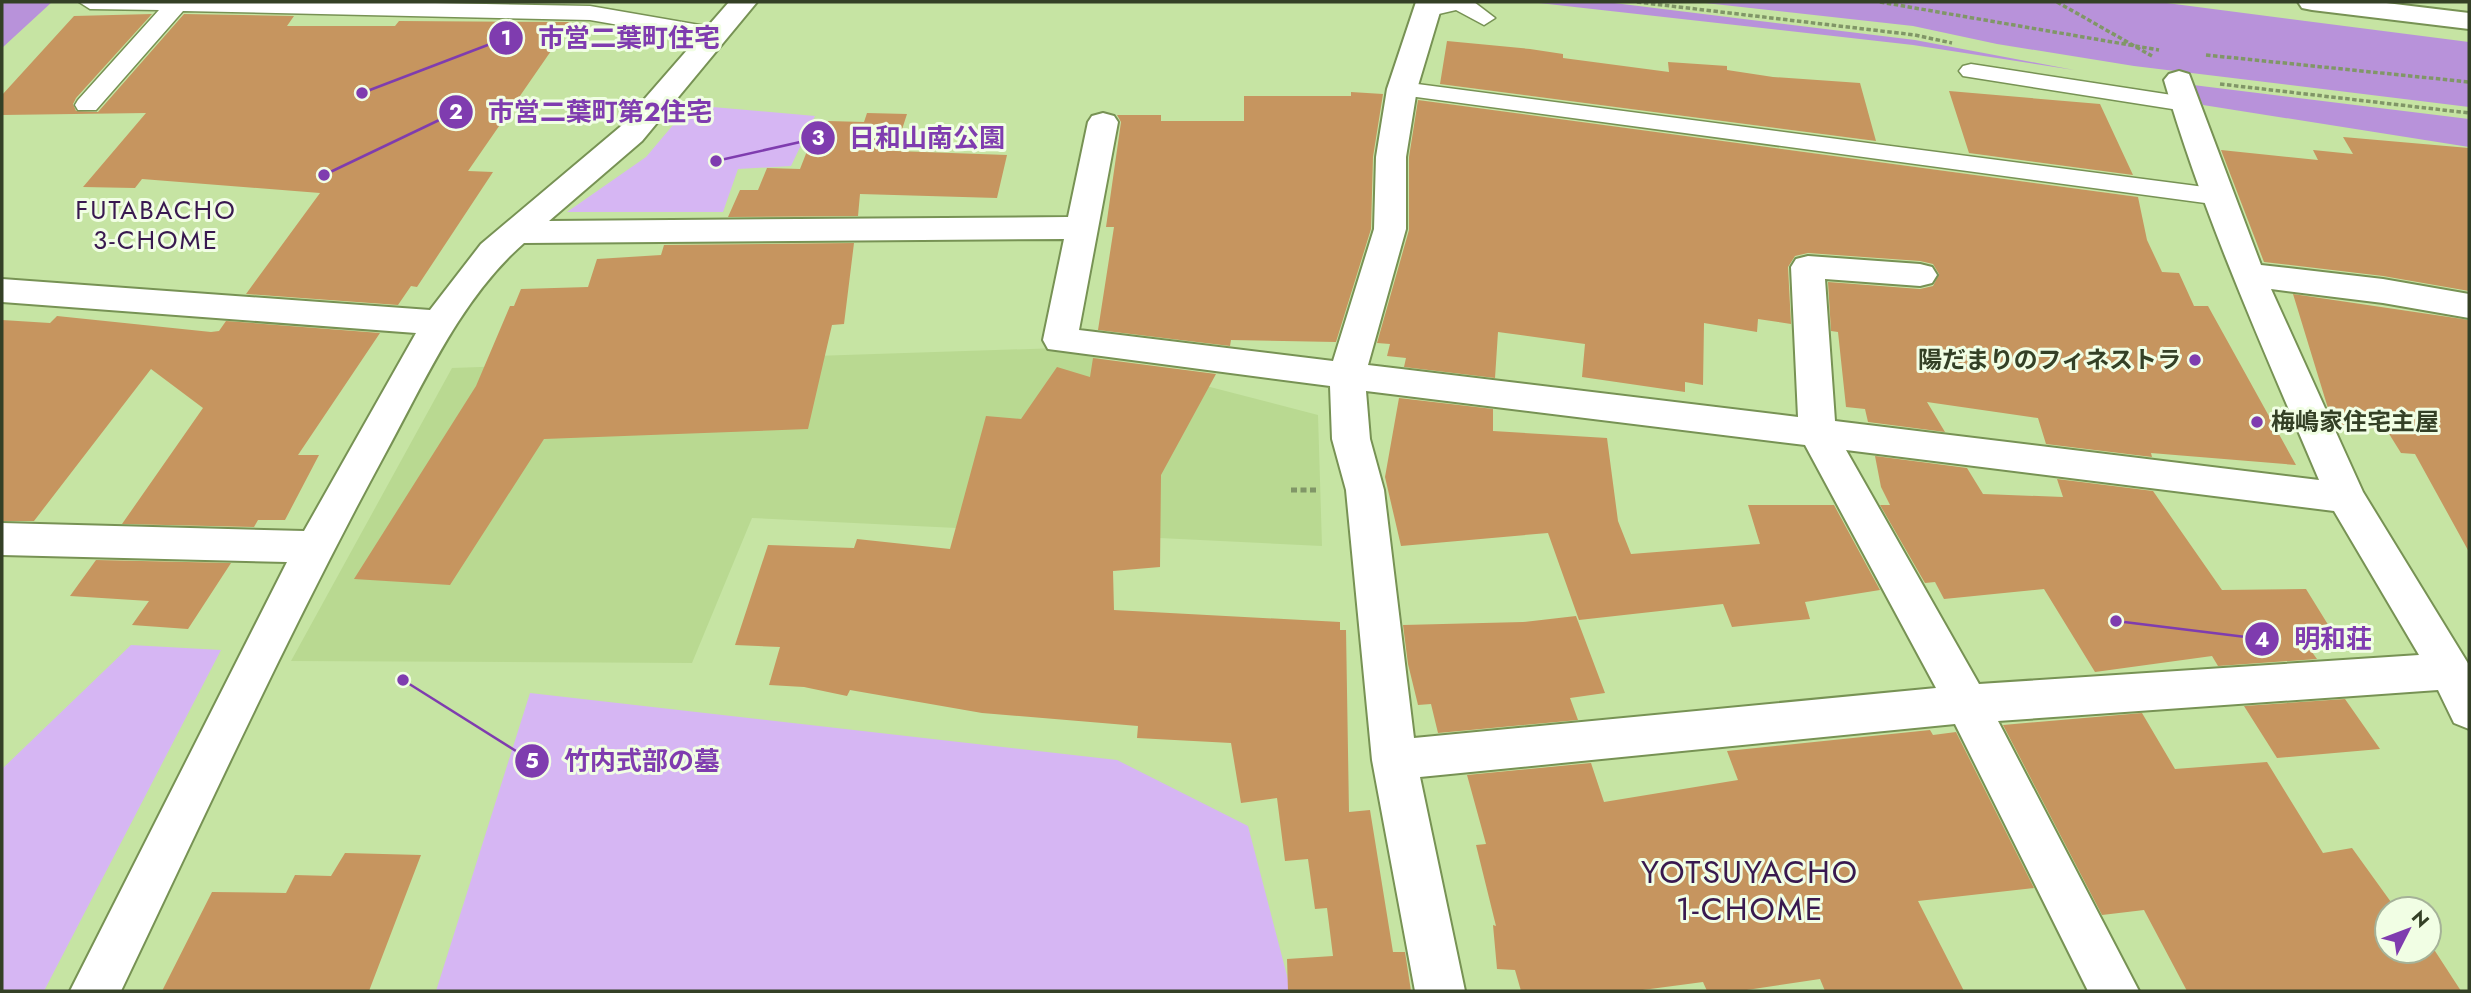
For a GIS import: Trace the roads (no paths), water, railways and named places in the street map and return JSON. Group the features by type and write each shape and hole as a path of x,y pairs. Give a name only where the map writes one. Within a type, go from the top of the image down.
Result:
{"street":[{"path":"95,991 315,547 439,323 493,252 631,134 743,2"},
{"path":"2312,2 2469,21"},
{"path":"1430,5 1402,89 1391,157 1390,229 1347,375 1351,439 1365,490 1394,761 1440,991"},
{"path":"2178,78 2248,275 2346,498 2451,671 2469,710"},
{"path":"1103,122 1060,340 2346,498"},
{"path":"517,232 1082,228"},
{"path":"1920,275 1808,267 1817,433 1967,704 2114,991"},
{"path":"2248,275 2382,291 2469,306"},
{"path":"2,290 439,323"},
{"path":"2,539 315,547"},
{"path":"1394,761 1967,704 2451,671"}],"lane":[{"path":"90,2 590,13 717,35"},
{"path":"1430,5 1460,3 1484,18"},
{"path":"87,105 177,4"},
{"path":"1971,71 2178,78"},
{"path":"1402,89 2220,197"}],"place":[{"name":"市営二葉町住宅","path":"362,93"},
{"name":"日和山南公園","path":"716,161"},
{"name":"市営二葉町第２住宅","path":"324,175"},
{"name":"陽だまりのフィネストラ","path":"2195,360"},
{"name":"梅嶋家住宅主屋","path":"2257,422"},
{"name":"明和荘","path":"2116,621"},
{"name":"竹内式部の墓","path":"403,680"}],"district":[{"name":"FUTABACHO 3-CHOME","path":"156,225"},
{"name":"YOTSUYACHO 1-CHOME","path":"1750,890"}]}
